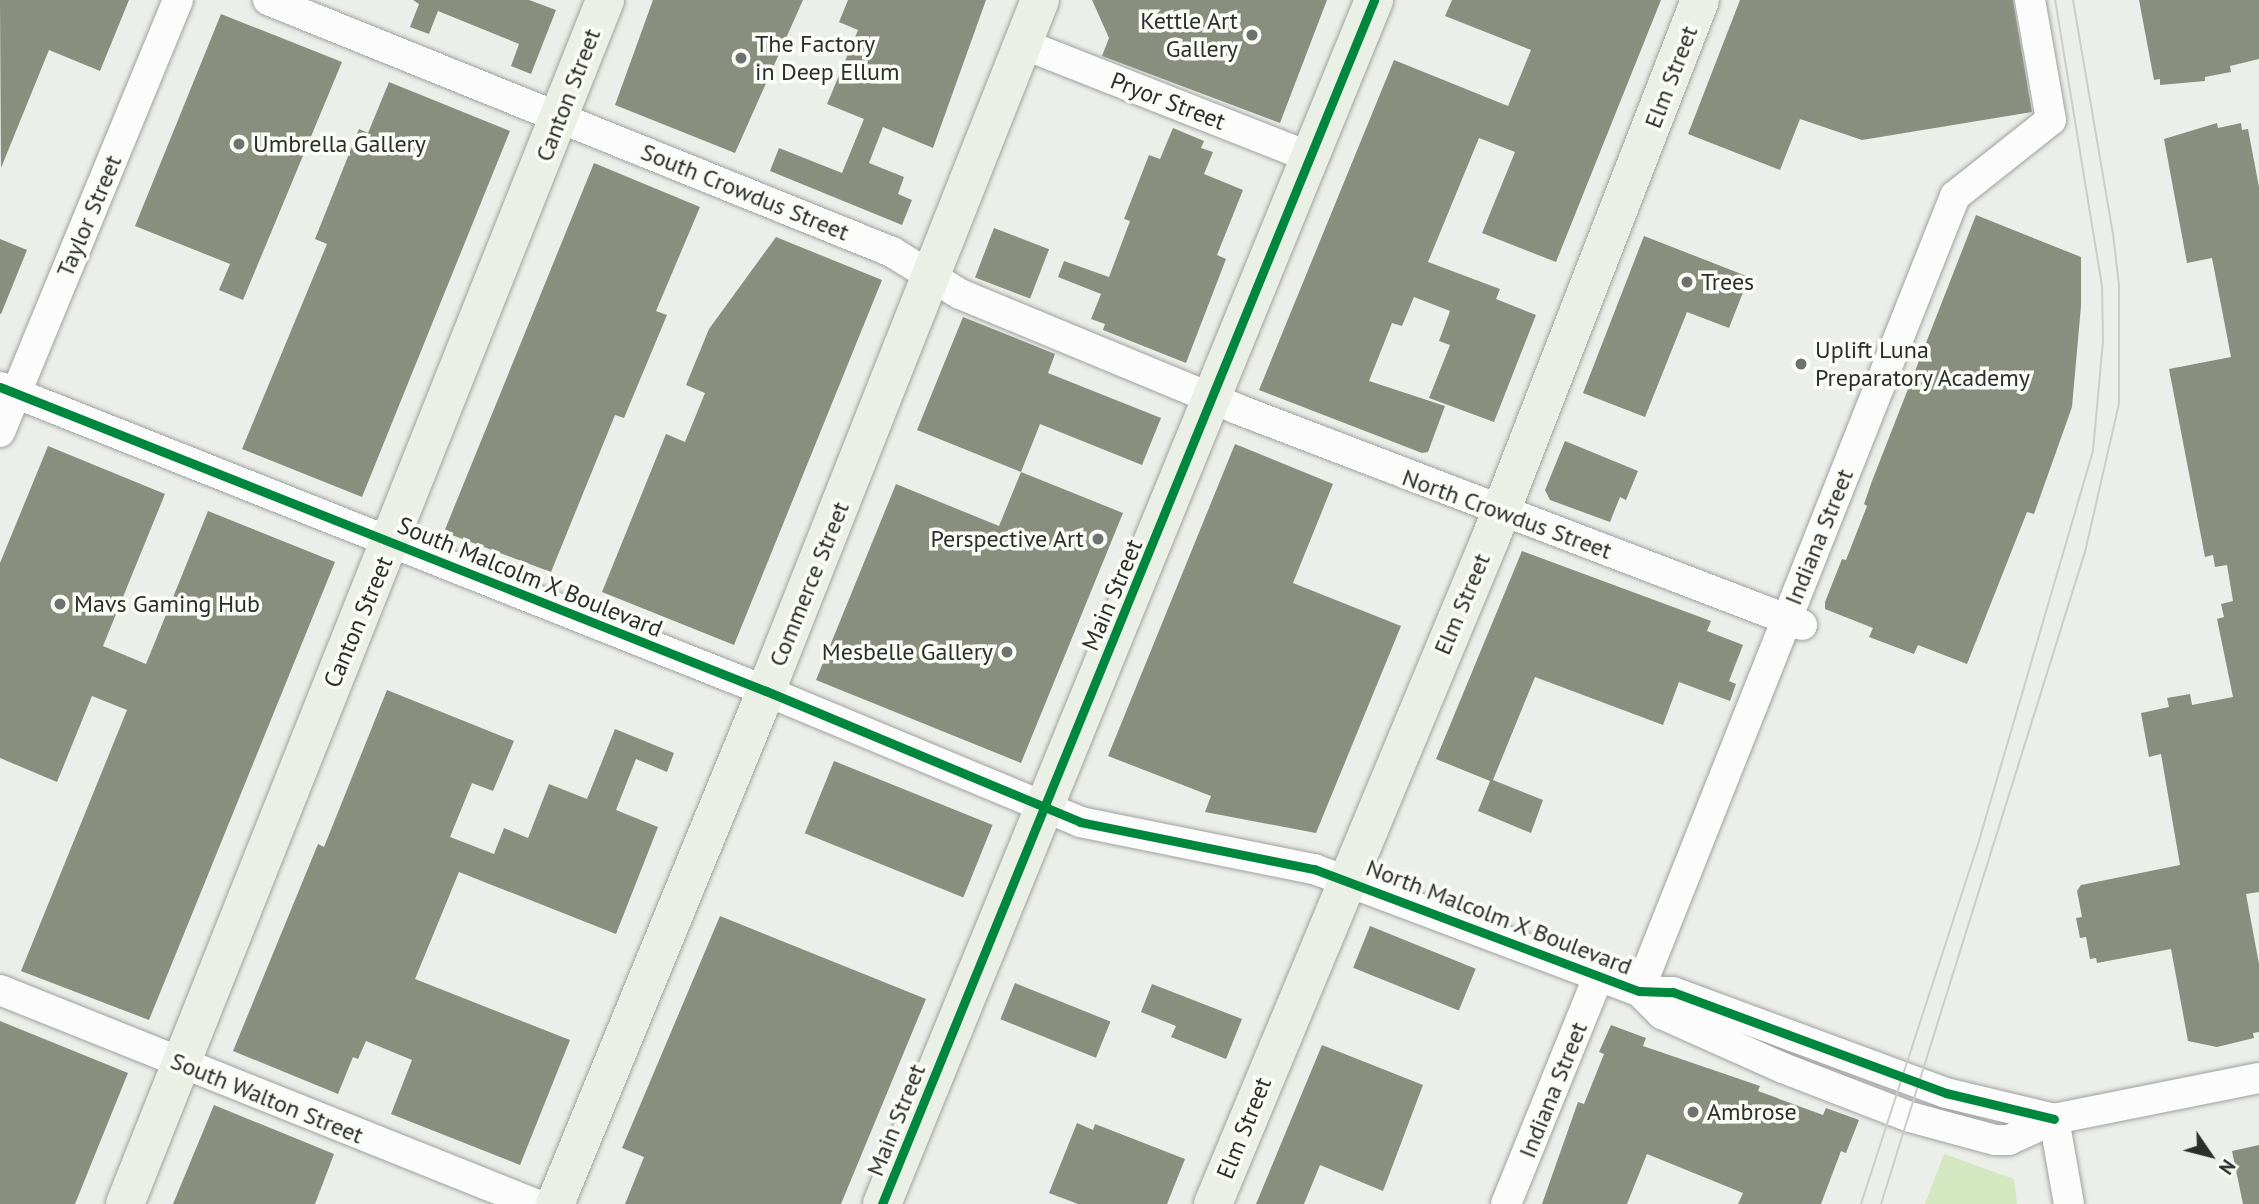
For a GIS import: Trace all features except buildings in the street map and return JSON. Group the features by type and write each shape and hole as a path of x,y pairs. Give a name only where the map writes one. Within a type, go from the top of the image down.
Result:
{"main road":[{"name":"Canton Street","path":"125,1204 391,543 605,0"},
{"name":"Commerce Street","path":"555,1204 933,277 1040,0"},
{"name":"Main Street","path":"882,1204 1214,399 1374,0"},
{"name":"Elm Street","path":"1213,1204 1500,512 1700,0"}],"street":[{"name":"Taylor Street","path":"0,432 8,390 178,0"},
{"name":"South Crowdus Street","path":"268,0 891,251 960,294 1214,399"},
{"name":"Indiana Street","path":"1639,991 1794,622 1955,196 2051,120 2030,0"},
{"name":"Pryor Street","path":"1023,44 1312,158"},
{"name":"South Malcolm X Boulevard","path":"8,390 766,691 1045,807"},
{"name":"North Crowdus Street","path":"1214,399 1500,512 1794,622"},
{"name":"North Malcolm X Boulevard","path":"1045,807 1080,822 1346,879 1639,991 1673,992 1947,1093 2054,1119"},
{"name":"Indiana Street","path":"1506,1204 1599,975"},
{"name":"South Walton Street","path":"0,990 534,1204"},
{"name":"North Malcolm X Boulevard","path":"1639,991 1662,1014 1783,1068 1964,1135 2009,1140 2054,1119 2259,1078"},
{"path":"1783,1068 1795,1038"},
{"path":"2054,1119 2069,1204"}],"green space":[{"path":"1944,1154 2014,1179 2017,1204 1925,1204"}],"tram line":[{"path":"1861,1204 1976,851 2093,451 2103,341 2102,286 2055,0"},
{"path":"1881,1204 2085,552 2119,403 2119,285 2113,234 2073,0"}],"cycle path":[{"path":"882,1204 1374,0"},
{"path":"0,387 766,691 1080,822 1314,869 1639,991 1673,992 1946,1093 2054,1119"}],"place":[{"name":"Kettle Art Gallery","path":"1252,35"},
{"name":"The Factory in Deep Ellum","path":"741,58"},
{"name":"Umbrella Gallery","path":"239,144"},
{"name":"Trees","path":"1687,282"},
{"name":"Uplift Luna Preparatory Academy","path":"1801,364"},
{"name":"Perspective Art","path":"1098,539"},
{"name":"Mavs Gaming Hub","path":"60,604"},
{"name":"Mesbelle Gallery","path":"1007,652"},
{"name":"Ambrose","path":"1693,1112"}]}
